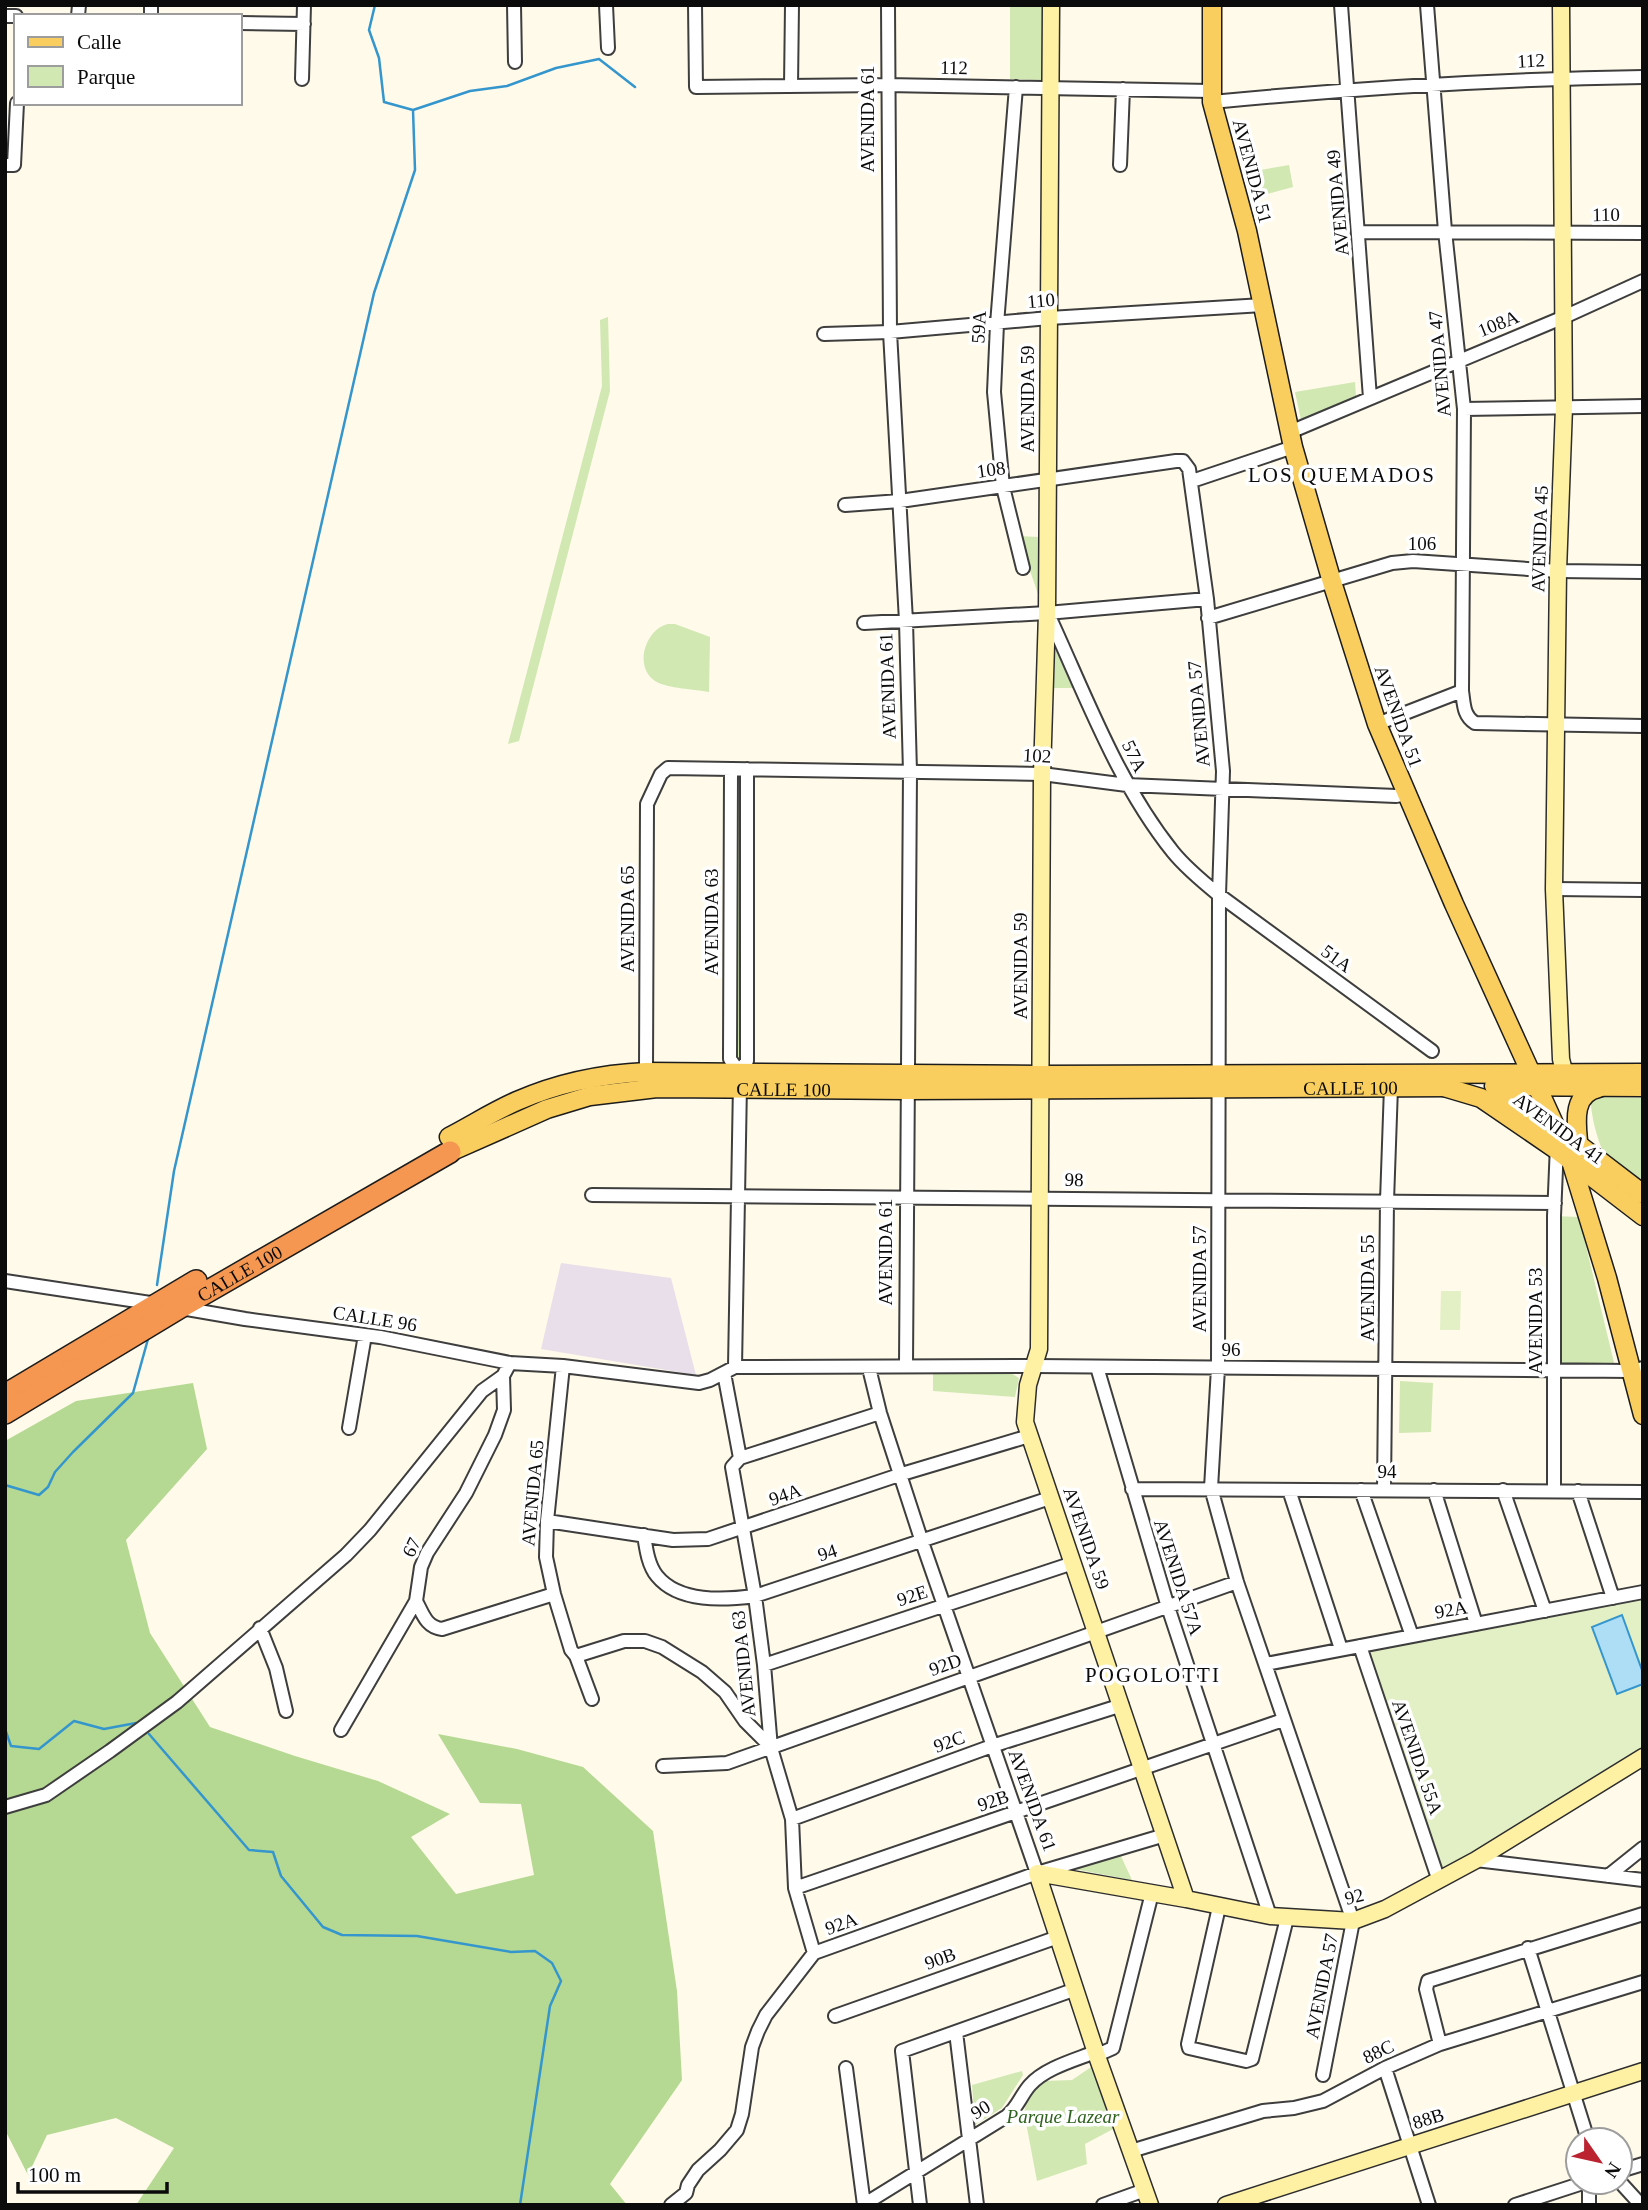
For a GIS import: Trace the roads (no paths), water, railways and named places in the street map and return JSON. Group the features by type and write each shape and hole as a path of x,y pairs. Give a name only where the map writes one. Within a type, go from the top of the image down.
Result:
{"highway":[{"name":"CALLE 100","path":"5,1395 155,1304 450,1144"},
{"name":"CALLE 100","path":"5,1413 450,1144"}],"main road":[{"name":"AVENIDA 51","path":"1212,5 1211,96 1247,231 1292,440 1332,582 1377,724 1406,794 1556,1131 1571,1156 1637,1369 1643,1415"},
{"path":"1476,1075 1509,1068 1514,1060 1517,1042"},
{"name":"CALLE 100","path":"450,1144 516,1101 558,1086 614,1074 646,1072 740,1081 907,1082 1220,1081 1476,1075 1567,1080 1643,1073"},
{"name":"AVENIDA 41","path":"1476,1075 1556,1131"},
{"name":"CALLE 100","path":"1220,1081 1391,1087 1496,1087 1535,1080"},
{"name":"CALLE 100","path":"1567,1080 1602,1087 1643,1087"},
{"name":"CALLE 100","path":"450,1144 547,1109 590,1097 740,1081"},
{"name":"AVENIDA 41","path":"1444,1087 1481,1098 1571,1156 1643,1216"},
{"path":"1571,1156 1577,1112 1588,1091 1602,1087"},
{"path":"1577,1112 1592,1145 1608,1167"},
{"name":"AVENIDA 41","path":"1571,1156 1608,1167 1643,1194"},
{"path":"1587,1208 1590,1201 1601,1195 1620,1198"}],"street":[{"path":"302,79 304,5"},
{"path":"514,5 516,62"},
{"path":"606,5 608,48"},
{"name":"112","path":"695,5 696,87 1016,87 1123,89 1211,96 1561,78 1643,78"},
{"path":"791,86 792,5"},
{"name":"AVENIDA 61","path":"888,5 890,332 906,621 910,772 906,1366"},
{"name":"AVENIDA 59","path":"1051,5 1047,613 1042,774 1039,1349 1025,1405 1029,1436 1186,1899"},
{"name":"AVENIDA 49","path":"1341,5 1370,398"},
{"name":"AVENIDA 47","path":"1427,5 1445,231 1464,409 1462,691 1465,714 1475,723 1556,726"},
{"name":"AVENIDA 45","path":"1561,5 1564,407 1558,571 1554,889 1560,1059 1577,1112"},
{"path":"242,23 304,24"},
{"name":"59A","path":"1016,87 994,392 1003,487 1023,568"},
{"path":"1120,165 1123,89"},
{"path":"10,165 10,137 17,105"},
{"name":"110","path":"1359,232 1643,233"},
{"name":"108A","path":"1192,481 1292,440 1370,398 1643,281"},
{"name":"110","path":"824,334 890,332 1049,318 1262,305"},
{"path":"1464,409 1643,405"},
{"name":"108","path":"845,505 900,501 1183,461"},
{"name":"AVENIDA 57","path":"1183,461 1189,469 1192,481 1207,599 1223,771 1219,895 1218,1368 1211,1488 1237,1582 1353,1922 1322,2075"},
{"name":"106","path":"1208,618 1392,563 1413,561 1558,571 1643,572"},
{"path":"864,623 1047,613 1207,599"},
{"name":"57A","path":"1047,613 1127,785 1173,852 1219,895"},
{"path":"1377,724 1462,691"},
{"path":"1556,726 1643,726"},
{"name":"AVENIDA 63","path":"731,769 730,1059 740,1081"},
{"name":"AVENIDA 63","path":"747,769 747,1061 740,1081 738,1195 729,1370 740,1458 732,1467 755,1596 771,1748 793,1819 795,1888 814,1953"},
{"name":"102","path":"664,770 1042,774 1127,785 1396,796 1406,794"},
{"name":"AVENIDA 65","path":"646,1072 647,804 664,770"},
{"path":"1554,889 1643,890"},
{"name":"51A","path":"1219,895 1432,1051"},
{"name":"AVENIDA 55","path":"1384,1490 1391,1087"},
{"name":"AVENIDA 53","path":"1554,1491 1555,1203 1571,1156"},
{"name":"98","path":"592,1195 1555,1203"},
{"name":"CALLE 96","path":"5,1281 245,1320 365,1335 510,1363 563,1366 699,1383 729,1370"},
{"path":"349,1428 365,1335"},
{"path":"5,1807 46,1795 177,1702 354,1546 482,1391 503,1376 510,1363"},
{"name":"AVENIDA 65","path":"563,1366 547,1521 546,1557 571,1650 592,1699"},
{"name":"96","path":"729,1370 906,1366 1637,1369"},
{"name":"AVENIDA 57A","path":"1097,1367 1168,1606 1270,1916"},
{"name":"AVENIDA 61","path":"869,1368 880,1413 922,1542 1147,2198"},
{"name":"67","path":"341,1730 416,1601 421,1567 427,1553 466,1493 495,1435 504,1410 503,1376"},
{"path":"740,1458 880,1413"},
{"name":"94A","path":"547,1521 673,1540 708,1539 902,1474 1029,1436"},
{"name":"94","path":"1132,1489 1643,1492"},
{"path":"1289,1490 1341,1649"},
{"path":"1361,1490 1412,1636"},
{"path":"1434,1490 1476,1624"},
{"path":"1503,1490 1545,1611"},
{"path":"1578,1491 1613,1598"},
{"name":"94","path":"644,1535 650,1564 657,1576 669,1586 681,1592 713,1599 755,1596 1050,1498"},
{"name":"92E","path":"764,1665 1073,1563"},
{"name":"92D","path":"663,1766 727,1763 1237,1582"},
{"name":"92A","path":"1266,1664 1643,1592"},
{"path":"416,1601 428,1624 442,1629 554,1594"},
{"path":"260,1628 275,1668 286,1711"},
{"path":"576,1657 624,1641 645,1641 662,1647 702,1672 724,1692 745,1721 771,1748"},
{"name":"AVENIDA 55A","path":"1360,1646 1439,1881"},
{"name":"92C","path":"793,1819 992,1746 1122,1705"},
{"name":"92B","path":"795,1888 1283,1720"},
{"name":"92","path":"1037,1873 1152,1892 1270,1916 1353,1922 1385,1909 1476,1860 1643,1757"},
{"name":"92A","path":"671,2205 686,2193 698,2170 737,2130 752,2047 758,2031 766,2015 814,1953 1037,1873 1165,1835"},
{"path":"1608,1876 1643,1848"},
{"path":"1476,1860 1643,1880"},
{"name":"90","path":"864,2204 1013,2110 1037,2078 1095,2052 1113,2049 1152,1892"},
{"path":"1219,1907 1188,2044 1189,2048 1246,2061 1252,2059 1287,1918"},
{"path":"1440,2045 1426,1989 1428,1981 1643,1914"},
{"name":"90B","path":"835,2016 1058,1937"},
{"path":"1528,1948 1584,2126"},
{"name":"88C","path":"1131,2151 1263,2111 1324,2101 1385,2067 1440,2045 1643,1982"},
{"path":"920,2205 902,2050 1076,1989"},
{"path":"956,2032 978,2205"},
{"path":"1385,2067 1429,2205"},
{"path":"846,2068 864,2204"},
{"name":"88B","path":"1226,2205 1643,2071"},
{"path":"1515,2205 1564,2190"},
{"path":"1103,2205 1147,2198"}],"water":[{"path":"1622,1615 1643,1673 1643,1684 1617,1694 1592,1627"}],"waterway":[{"path":"375,5 369,30 379,58 384,102 413,110 470,91 507,86 556,68 599,59 635,87"},
{"path":"157,1285 174,1171 374,293 415,170 413,110"},
{"path":"5,1485 39,1495 48,1487 55,1472 73,1452 133,1393 148,1339"},
{"path":"5,1729 11,1746 39,1749 74,1721 104,1729 136,1723"},
{"path":"149,1734 249,1850 273,1852 281,1876 323,1927 342,1935 417,1936 511,1952 535,1951 552,1963 561,1981 550,2006 520,2205"}],"district":[{"name":"LOS QUEMADOS","path":"1342,475"},
{"name":"POGOLOTTI","path":"1153,1675"}],"park label":[{"name":"Parque Lazear","path":"1063,2116"}]}
